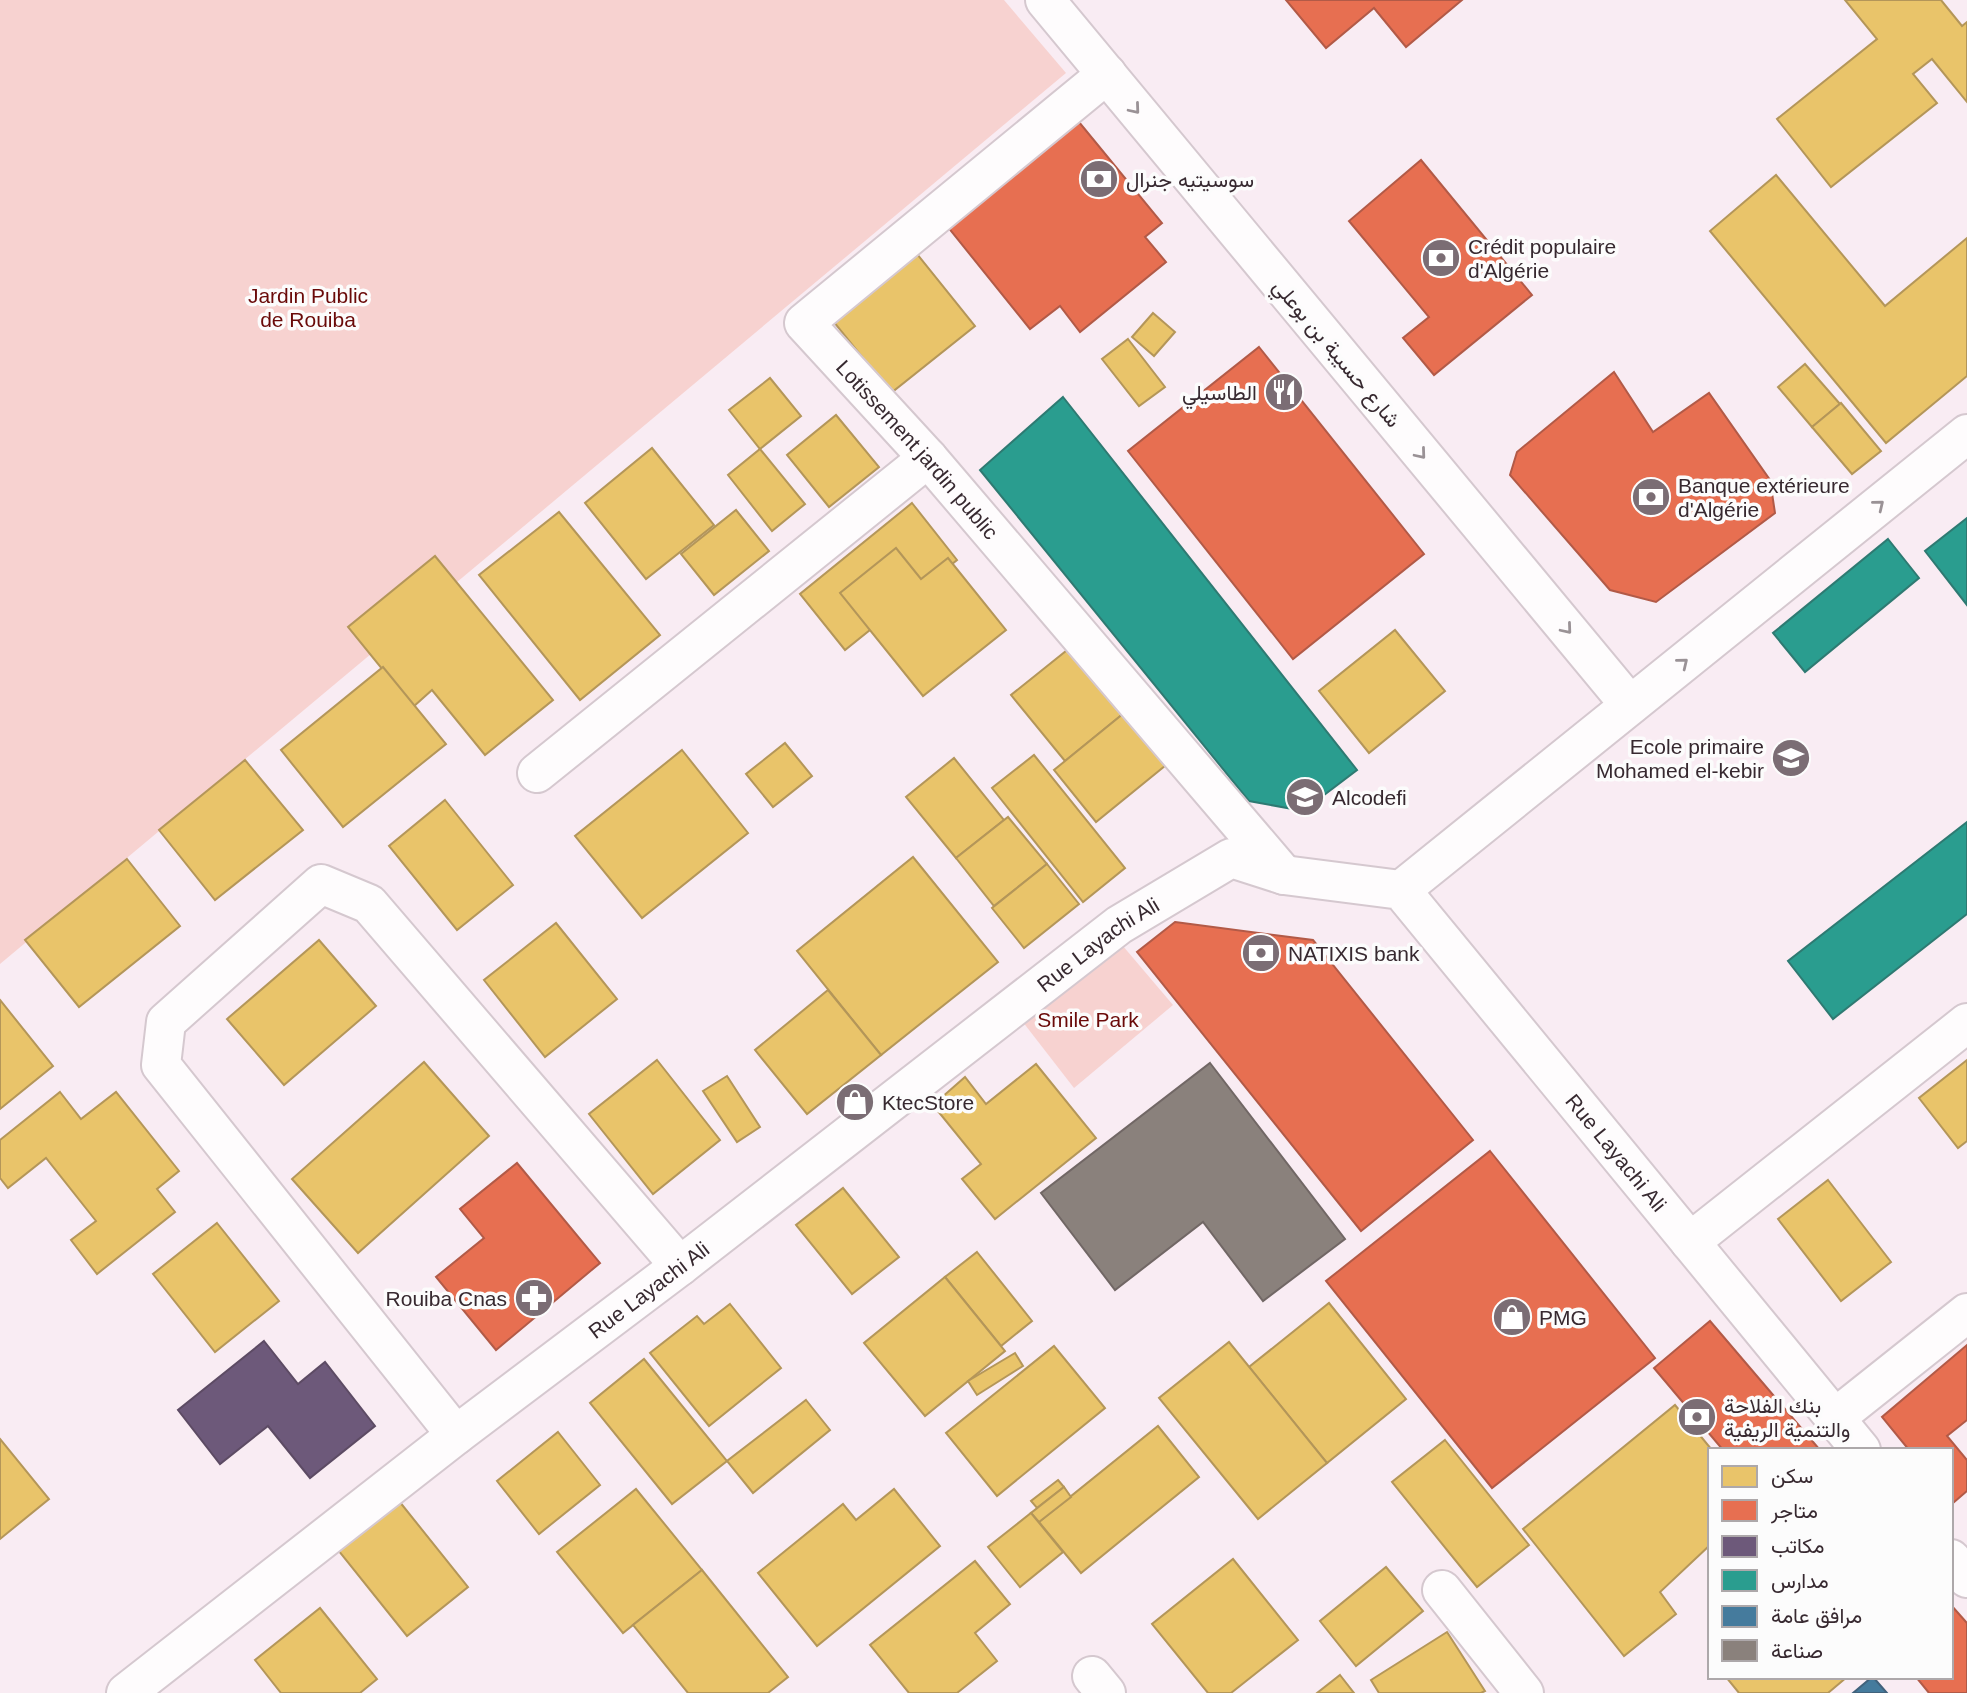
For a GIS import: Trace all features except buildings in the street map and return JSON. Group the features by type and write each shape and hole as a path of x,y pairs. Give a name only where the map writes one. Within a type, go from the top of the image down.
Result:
{"street":[{"name":"شارع حسيبة بن بوعلي","path":"1045,0 1630,705"},
{"name":"Lotissement jardin public","path":"1107,74 804,323 928,458 1284,875"},
{"path":"1401,891 1967,434"},
{"path":"537,773 928,458"},
{"name":"Rue Layachi Ali","path":"126,1693 1119,925 1231,858 1284,875 1401,891 1859,1448"},
{"path":"456,1436 161,1065 166,1022 321,884 369,904 680,1266"},
{"path":"1690,1242 1967,1023"},
{"path":"1835,1418 1967,1313"},
{"path":"1953,1561 1967,1578"},
{"path":"1442,1590 1524,1693"}],"green space":[{"name":"Jardin Public de Rouiba","path":"0,0 1004,0 1066,73 0,964"},
{"name":"Smile Park","path":"1117,939 1173,1005 1074,1088 1019,1017"}],"place":[{"name":"سوسيتيه جنرال","path":"1099,179"},
{"name":"Crédit populaire d'Algérie","path":"1441,258"},
{"name":"الطاسيلي","path":"1284,392"},
{"name":"Banque extérieure d'Algérie","path":"1651,497"},
{"name":"Ecole primaire Mohamed el-kebir","path":"1791,758"},
{"name":"Alcodefi","path":"1305,797"},
{"name":"NATIXIS bank","path":"1261,953"},
{"name":"KtecStore","path":"855,1102"},
{"name":"Rouiba Cnas","path":"534,1298"},
{"name":"PMG","path":"1512,1317"},
{"name":"بنك الفلاحة والتنمية الريفية","path":"1697,1417"}]}
